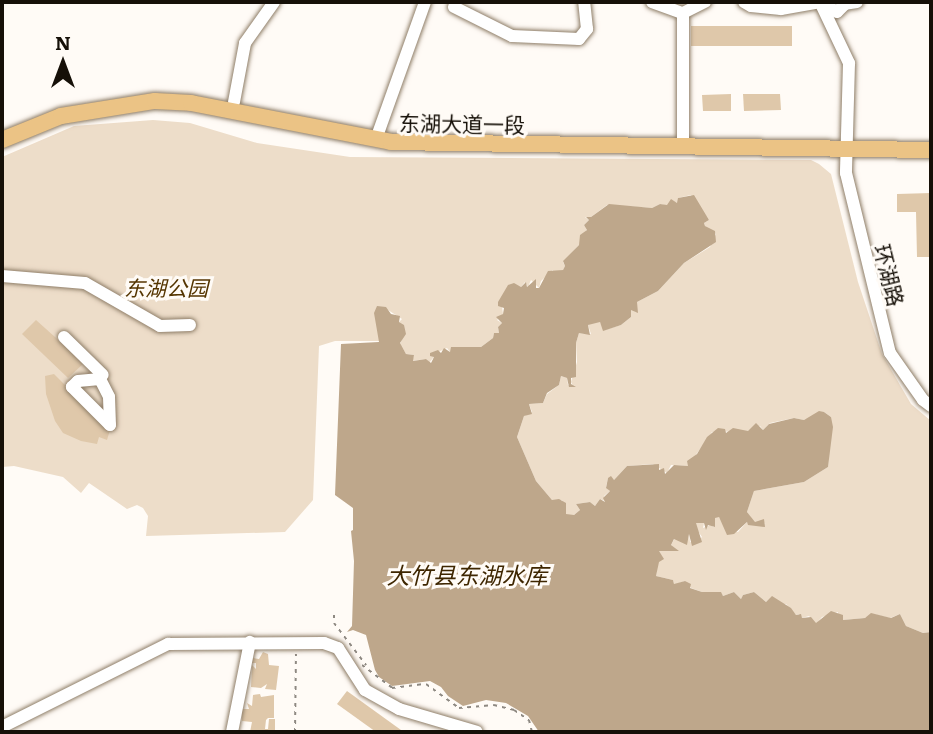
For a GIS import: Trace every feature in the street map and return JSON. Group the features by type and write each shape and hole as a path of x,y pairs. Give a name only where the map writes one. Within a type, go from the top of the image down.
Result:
{"main road":[{"name":"东湖大道一段","path":"2,129 57,106 155,91 192,93 378,134"},
{"name":"东湖大道一段","path":"2,140 61,116 155,101 191,103 449,144 847,144 931,140"},
{"name":"东湖大道一段","path":"847,144 931,150"}],"street":[{"path":"234,102 245,43 274,2"},
{"path":"378,134 425,2"},
{"path":"454,7 512,36 579,39 587,29 584,2"},
{"path":"652,2 683,13 705,2"},
{"path":"744,2 751,6 781,9 820,2 837,12 845,4 857,2"},
{"name":"环湖路","path":"820,2 849,63 846,173 890,353 923,400 931,406"},
{"path":"683,13 683,143"},
{"path":"2,276 85,283 160,326 190,325"},
{"path":"64,337 101,377"},
{"path":"232,732 250,642"},
{"path":"2,727 168,644 250,642 324,643 338,648 365,690 399,709 477,732"}],"path":[{"path":"334,615 334,623 377,680 392,688 426,684 459,708 494,705 514,710 529,720 533,732"},
{"path":"295,732 296,643"},
{"path":"352,669 361,664 366,666"}],"green space":[{"name":"东湖公园","path":"153,120 190,123 257,143 350,157 811,160 819,164 831,174 858,282 882,354 911,404 931,421 931,632 923,633 906,626 900,614 890,618 873,614 865,618 843,620 843,615 838,616 838,612 822,617 816,624 809,616 802,618 799,614 796,615 786,604 780,604 772,597 766,602 754,592 743,595 741,599 734,592 723,596 720,592 702,592 691,588 685,581 674,585 673,580 656,576 659,551 676,551 671,545 675,538 688,540 689,534 690,542 695,543 702,537 695,527 696,522 704,523 703,528 710,525 714,527 715,517 719,517 725,528 738,532 747,522 749,525 766,524 754,522 747,512 754,491 804,482 828,467 831,417 824,412 804,420 794,418 770,423 763,430 760,426 748,431 712,432 688,466 671,465 667,473 653,464 627,466 614,480 608,478 606,487 610,491 604,496 605,501 600,499 595,506 590,502 576,504 580,510 574,515 566,515 562,500 552,500 536,481 517,437 524,416 532,412 529,404 543,403 547,394 559,385 561,376 567,378 568,385 573,386 571,382 577,362 576,343 579,333 591,334 588,325 595,320 600,322 604,330 621,325 631,317 631,309 636,312 637,302 658,291 684,263 710,247 716,234 705,226 704,223 709,220 691,195 678,198 678,203 670,202 668,206 660,204 652,208 607,205 591,217 585,217 589,220 584,225 587,229 579,245 563,262 563,270 553,273 553,270 541,281 539,288 531,280 528,287 525,282 521,287 508,287 501,299 503,314 497,320 502,323 498,327 499,333 494,333 493,338 481,347 455,347 450,352 447,348 438,352 429,363 426,359 412,361 414,355 406,354 400,344 405,332 399,322 402,319 388,310 377,317 380,341 335,341 319,346 313,500 285,532 146,536 148,516 143,508 137,505 127,509 89,483 81,493 63,477 14,466 2,467 2,157 74,126"}],"water":[{"name":"大竹县东湖水库","path":"694,195 709,220 704,223 705,226 715,231 716,242 684,263 658,291 637,302 638,313 631,310 631,317 621,325 603,331 600,322 588,325 590,335 579,333 576,343 576,377 571,378 571,384 576,387 569,387 567,378 561,376 559,385 547,393 543,403 529,404 532,414 524,416 517,437 536,481 552,500 559,499 566,503 566,514 574,515 580,510 576,504 590,502 595,506 600,499 605,502 603,498 610,491 606,488 608,478 611,476 614,480 627,466 659,464 659,470 664,468 665,474 674,465 688,466 687,461 697,454 707,437 718,428 725,429 726,433 733,428 748,431 756,423 763,430 769,424 794,418 804,420 819,411 824,412 831,417 833,427 828,467 804,482 754,491 747,512 755,522 764,519 765,527 748,525 747,522 734,534 727,535 719,517 715,518 715,527 708,525 706,530 704,523 696,523 702,542 692,546 689,534 687,545 674,539 671,545 679,551 659,551 664,559 659,562 656,576 673,580 674,584 685,581 691,584 690,588 702,592 721,592 723,596 734,592 741,599 743,595 754,592 766,602 772,596 791,608 796,615 801,614 802,618 811,617 816,623 831,611 843,615 843,620 865,618 871,613 891,618 900,614 906,626 923,633 931,632 931,732 539,732 528,716 506,703 486,700 463,706 430,681 392,686 379,677 375,670 366,635 353,630 347,632 352,626 353,508 335,495 341,344 379,342 374,313 377,306 386,307 391,314 400,316 399,322 404,325 406,334 400,343 406,354 414,355 413,361 426,359 431,363 434,357 430,356 430,353 438,350 441,353 444,348 450,352 451,347 481,347 493,338 494,333 499,333 498,327 502,323 496,317 503,314 504,308 498,306 498,302 508,285 514,283 521,287 526,282 527,287 536,279 536,288 539,288 548,271 563,270 563,261 579,245 580,235 587,230 584,225 589,220 586,217 591,217 609,204 652,208 660,204 667,205 671,199 677,203 678,198"}],"building":[{"path":"691,26 792,26 792,46 691,46"},
{"path":"731,94 731,111 703,111 702,95"},
{"path":"743,94 780,94 781,110 744,111"},
{"path":"931,193 931,257 917,257 916,212 897,212 897,194"},
{"path":"36,320 84,363 68,378 22,334"},
{"path":"54,374 110,430 107,440 99,437 97,444 63,433 55,421 46,394 45,376"},
{"path":"263,652 268,654 269,665 279,666 276,690 265,689 267,684 261,688 251,687 252,665 256,669 256,663 252,663 253,658 259,659"},
{"path":"347,691 401,730 376,732 337,704"},
{"path":"260,694 261,697 274,695 274,718 268,718 266,720 265,729 268,729 269,719 275,719 275,732 250,732 252,722 242,721 242,709 249,709 247,703 252,706 253,695"}]}
